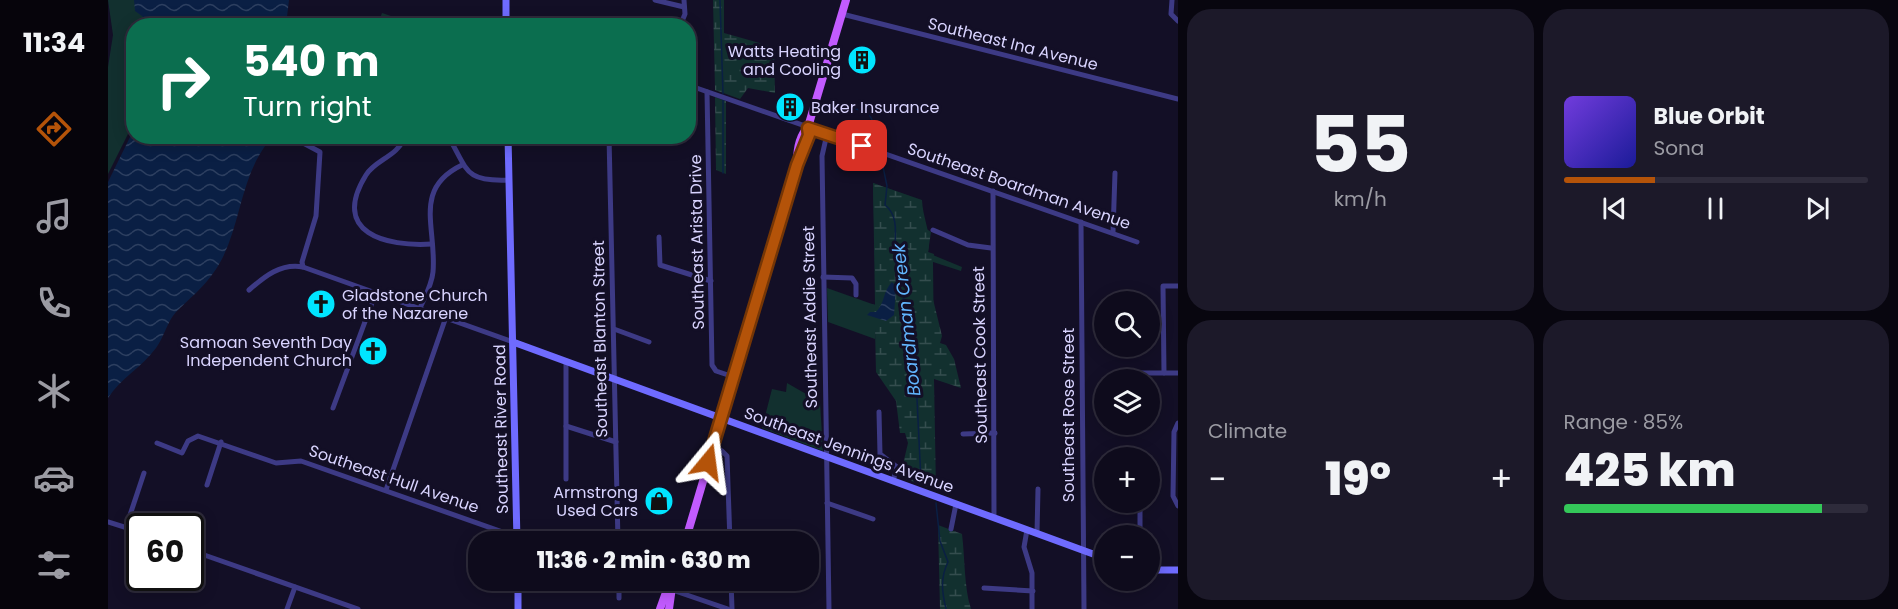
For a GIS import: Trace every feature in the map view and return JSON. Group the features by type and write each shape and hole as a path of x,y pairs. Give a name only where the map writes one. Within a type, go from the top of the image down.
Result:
{"main road":[{"path":"688,531 797,165 809,135 808,128 846,0"},
{"path":"660,609 664,595 669,591"},
{"path":"669,609 672,598 670,591"}],"street":[{"path":"506,0 506,18"},
{"path":"655,0 684,7"},
{"path":"682,18 684,0"},
{"path":"1172,0 1172,14 1178,21"},
{"name":"Southeast Ina Avenue","path":"842,14 1178,99"},
{"name":"Southeast Boardman Avenue","path":"696,88 1137,242"},
{"name":"Southeast Arista Drive","path":"707,92 713,367 719,372 734,376"},
{"name":"Southeast Addie Street","path":"827,134 822,150 829,609"},
{"path":"303,267 302,262 316,216 320,152 305,144"},
{"path":"401,144 365,176 354,206 354,219 363,229 403,244 432,244"},
{"path":"452,144 462,165 477,176 492,181 509,180"},
{"name":"Southeast River Road","path":"508,144 517,531"},
{"name":"Southeast Blanton Street","path":"609,144 618,531"},
{"path":"420,308 433,277 433,192 445,174 462,165"},
{"path":"1113,232 1115,173"},
{"name":"Southeast Cook Street","path":"993,191 991,248 995,433 994,518"},
{"name":"Southeast Rose Street","path":"1081,222 1084,609"},
{"path":"933,230 968,245 991,248"},
{"path":"659,237 660,265 711,281"},
{"name":"Southeast Jennings Avenue","path":"249,290 262,278 279,269 303,267 446,317 1094,554"},
{"path":"823,278 852,279 856,295"},
{"path":"1164,373 1163,286 1178,286"},
{"path":"333,408 376,292"},
{"path":"386,490 446,317"},
{"path":"614,329 649,342"},
{"path":"566,361 566,479"},
{"path":"1160,373 1178,373"},
{"path":"879,412 880,453 897,467 893,481"},
{"path":"1178,423 1174,432 1173,485 1174,500 1178,506"},
{"path":"566,426 616,442"},
{"path":"963,434 995,433"},
{"name":"Southeast Hull Avenue","path":"156,443 182,453 188,441 194,437 221,442 276,463 301,461 496,531"},
{"path":"207,484 221,442"},
{"path":"722,451 727,456 730,531"},
{"path":"131,513 144,473"},
{"path":"1037,533 1038,489"},
{"path":"827,503 873,519"},
{"path":"951,529 956,504"},
{"path":"108,522 126,527"},
{"path":"1027,530 1025,554 1032,573 1032,609"},
{"path":"204,555 358,609"},
{"path":"1160,570 1178,570"},
{"path":"287,609 295,587"},
{"path":"984,588 1033,591"},
{"path":"518,591 519,609"},
{"path":"619,591 619,598"},
{"path":"673,591 730,609 731,591"}],"green space":[{"path":"108,0 135,0 144,18 126,18 126,138 108,174 108,67 113,35"},
{"path":"713,0 724,0 724,33 774,47 775,93 748,88 740,99 715,90"},
{"path":"382,13 397,18 380,18"},
{"path":"715,97 726,101 726,174 716,170"},
{"path":"873,183 922,200 929,239 928,253 962,267 961,271 933,262 934,349 875,329 875,339 828,322 827,288 875,305"},
{"path":"873,183 914,198 925,228 931,232 928,252 934,254 930,287 942,336 940,343 946,345 954,359 961,388 934,379 936,490 900,477 908,443 905,433 900,433 896,401 876,372 875,328 873,321 868,319 867,315 882,321 894,315 896,300 885,292 882,306 876,312 870,312 872,304 876,305"},
{"path":"787,383 820,402 823,451 762,428 772,389 786,392"},
{"path":"938,525 962,534 971,609 940,609"}],"water":[{"path":"134,0 289,0 287,18 145,18 135,11"},
{"path":"127,144 265,144 249,177 223,258 201,288 176,312 159,344 150,355 108,398 108,182"},
{"path":"892,282 896,287 894,315 886,321 867,315 870,312 876,312"}],"waterway":[{"path":"720,0 723,94"},
{"path":"723,99 723,173"},
{"name":"Boardman Creek","path":"826,102 868,112 872,120 872,143"},
{"name":"Boardman Creek","path":"881,157 887,186 885,205 894,218 895,260 907,289 901,306 908,315 911,339"},
{"name":"Boardman Creek","path":"913,379 917,399 921,481 925,486"},
{"path":"936,503 940,541 948,562 942,585 946,609"}],"place":[{"name":"Watts Heating and Cooling","path":"862,60"},
{"name":"Baker Insurance","path":"790,107"},
{"name":"Gladstone Church of the Nazarene","path":"321,304"},
{"name":"Samoan Seventh Day Independent Church","path":"373,351"},
{"name":"Armstrong Used Cars","path":"659,501"}],"route":[{"path":"708,462 797,165 809,135 808,128 862,146"}]}
